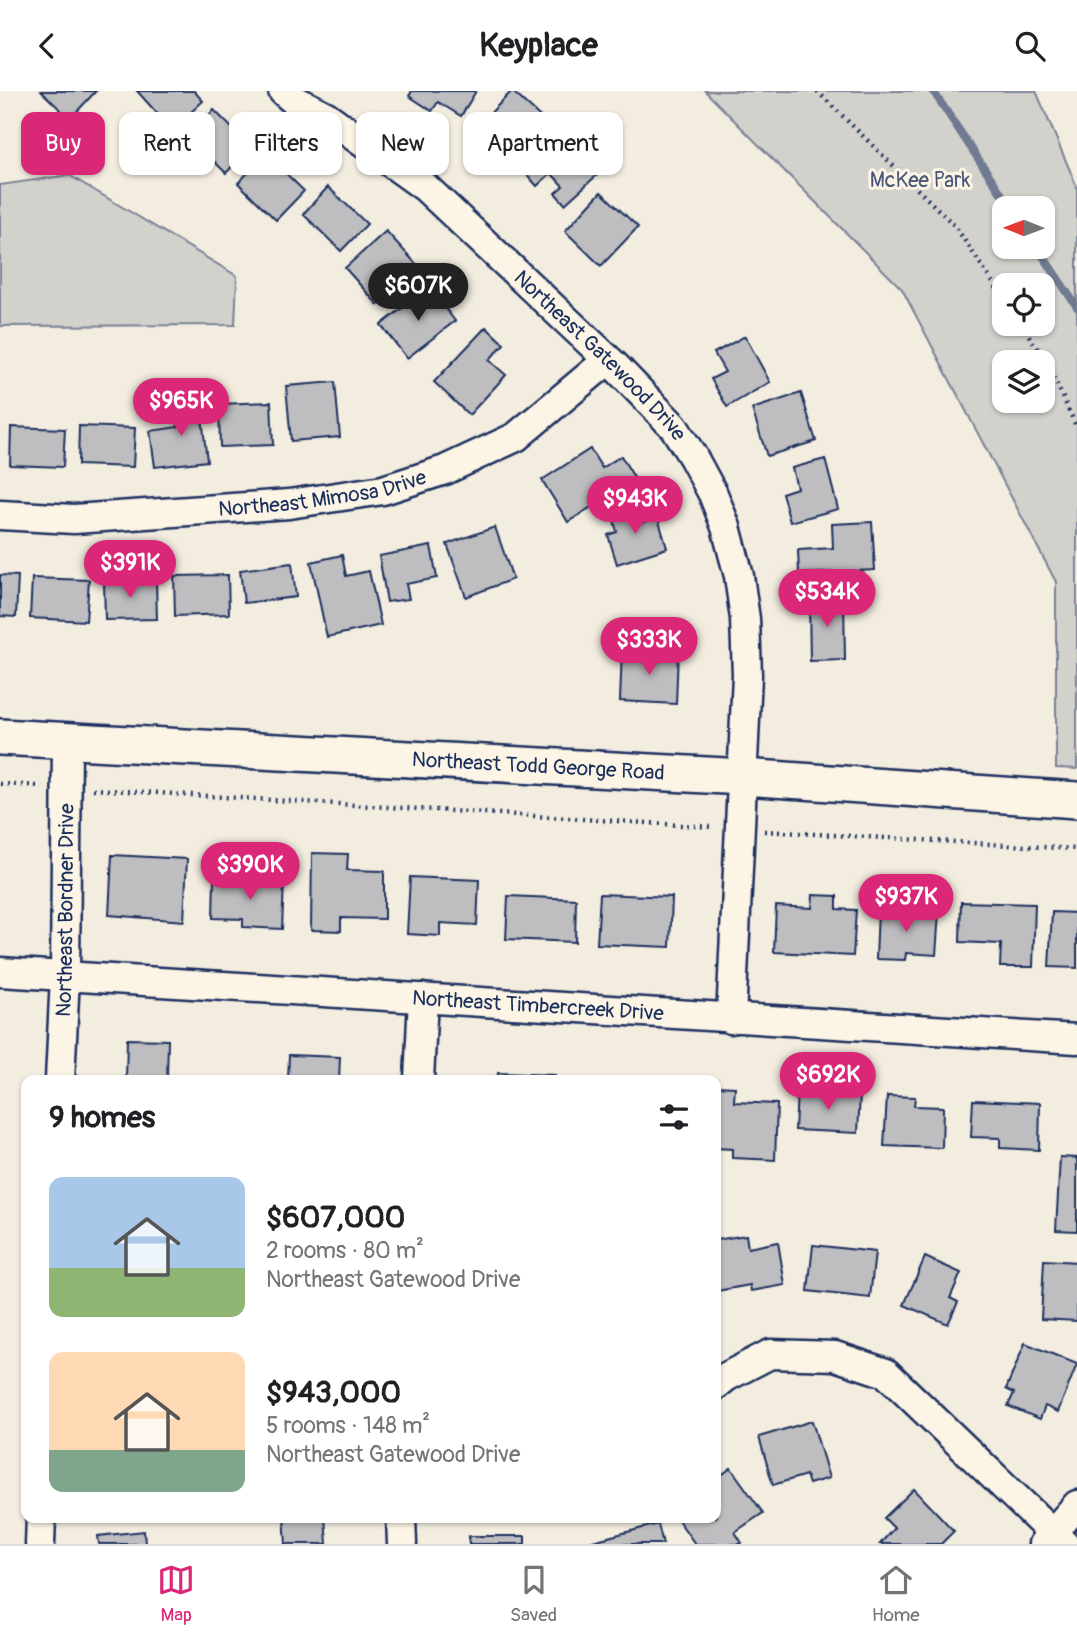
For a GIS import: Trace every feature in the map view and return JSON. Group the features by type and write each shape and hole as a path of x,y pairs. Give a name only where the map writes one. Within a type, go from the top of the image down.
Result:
{"main road":[{"name":"Northeast Todd George Road","path":"0,737 744,777 1077,800"}],"street":[{"name":"Northeast Gatewood Drive","path":"283,91 326,116 425,187 608,360 674,427 713,493 726,527 739,576 745,619 747,675 744,777 756,835 731,1019"},
{"name":"Northeast Mimosa Drive","path":"0,515 87,518 289,504 383,489 446,470 516,436 608,360"},
{"name":"Northeast Bordner Drive","path":"60,1075 65,976 67,742"},
{"name":"Northeast Timbercreek Drive","path":"0,972 1077,1039"},
{"path":"419,1075 423,998"},
{"path":"721,1381 770,1354 835,1356 886,1373 1053,1541 1077,1505"},
{"path":"40,1544 41,1523"},
{"path":"401,1523 402,1544"}],"path":[{"path":"817,91 956,226 992,281"},
{"path":"1029,336 1046,361 1077,428"},
{"path":"98,789 756,835 1077,849"}],"green space":[{"name":"McKee Park","path":"705,91 1036,91 1077,187 1077,769 1056,768 1056,582 902,289"},
{"path":"69,175 237,276 235,325 0,326 0,185"}],"building":[{"path":"41,91 96,91 76,112 63,112"},
{"path":"137,91 194,91 203,101 191,112 156,112"},
{"path":"412,91 476,91 461,116 438,102 432,111 409,96"},
{"path":"512,91 535,112 492,112"},
{"path":"214,110 229,125 229,170 226,173 215,162 215,112 212,112"},
{"path":"246,175 288,175 304,191 276,220 238,183"},
{"path":"527,175 549,175 537,186"},
{"path":"553,175 597,175 565,204 555,193 563,186"},
{"path":"328,187 367,224 341,251 303,214"},
{"path":"601,192 638,227 601,266 565,231"},
{"path":"386,231 419,267 378,305 345,268"},
{"path":"429,287 455,321 407,358 381,325"},
{"path":"486,327 504,344 489,360 506,375 469,415 434,382"},
{"path":"745,336 770,382 727,407 711,379 725,372 714,353"},
{"path":"335,382 340,437 291,441 286,386"},
{"path":"801,393 816,441 767,456 752,409"},
{"path":"200,399 207,461 155,467 150,431 178,427 176,402"},
{"path":"271,402 273,445 220,447 219,404"},
{"path":"79,426 135,428 133,467 78,465"},
{"path":"11,427 65,429 63,467 10,465"},
{"path":"590,449 602,468 621,456 635,479 568,522 542,480"},
{"path":"825,459 838,509 790,522 782,493 797,488 792,468"},
{"path":"633,506 639,523 658,518 667,548 617,564 608,535 617,532 612,513"},
{"path":"872,522 875,570 799,574 798,550 833,548 832,524"},
{"path":"495,527 513,579 466,597 447,544"},
{"path":"431,546 437,578 406,584 409,599 387,602 379,556"},
{"path":"342,555 346,576 369,571 381,625 327,637 311,562"},
{"path":"292,563 296,597 244,603 240,570"},
{"path":"0,575 18,576 16,617 0,616"},
{"path":"228,575 229,614 175,616 174,576"},
{"path":"32,578 89,580 86,621 30,618"},
{"path":"156,580 157,619 105,620 104,581"},
{"path":"809,598 844,598 845,660 810,661"},
{"path":"622,649 678,652 676,704 620,701"},
{"path":"312,853 348,854 347,870 384,871 384,919 341,918 341,931 311,930"},
{"path":"112,855 187,859 184,921 109,915"},
{"path":"410,877 479,880 477,925 440,923 440,936 407,934"},
{"path":"214,879 284,882 282,929 243,927 243,919 213,918"},
{"path":"600,894 672,897 670,947 597,944"},
{"path":"813,895 837,896 837,909 856,910 853,956 774,952 776,906 812,908"},
{"path":"508,896 576,899 575,942 506,939"},
{"path":"961,902 1035,904 1033,967 1000,967 1001,944 960,942"},
{"path":"878,910 939,912 936,955 906,953 905,960 876,959"},
{"path":"1052,912 1077,913 1077,968 1049,967"},
{"path":"127,1039 168,1040 167,1075 126,1075"},
{"path":"289,1055 340,1057 339,1075 288,1075"},
{"path":"498,1073 555,1075 498,1075"},
{"path":"721,1086 735,1087 734,1102 777,1104 775,1160 732,1158 732,1149 721,1148"},
{"path":"797,1091 860,1093 858,1133 795,1130"},
{"path":"887,1096 915,1097 914,1106 943,1107 942,1148 884,1146"},
{"path":"973,1100 1040,1103 1039,1150 1000,1148 1000,1138 971,1137"},
{"path":"1060,1157 1077,1158 1077,1231 1056,1230"},
{"path":"746,1235 748,1248 778,1242 785,1285 751,1291 750,1285 721,1290 721,1239"},
{"path":"813,1245 875,1252 870,1298 808,1291"},
{"path":"925,1257 961,1273 950,1298 958,1302 948,1324 904,1305"},
{"path":"1044,1260 1077,1262 1077,1321 1041,1319"},
{"path":"1025,1343 1077,1364 1058,1412 1045,1406 1040,1419 1008,1406 1014,1393 1006,1389"},
{"path":"812,1421 829,1478 809,1484 806,1475 773,1485 759,1437"},
{"path":"731,1468 763,1513 735,1532 742,1543 740,1544 695,1544 680,1523 721,1523 721,1475"},
{"path":"914,1489 954,1531 941,1544 880,1544 894,1528 884,1518"},
{"path":"284,1523 325,1523 327,1544 286,1544"},
{"path":"658,1524 663,1544 589,1542"},
{"path":"144,1531 145,1544 99,1544 98,1536"},
{"path":"469,1536 525,1536 525,1544 469,1544"}],"waterway":[{"path":"933,91 1003,196"},
{"path":"1045,259 1077,307"}]}
